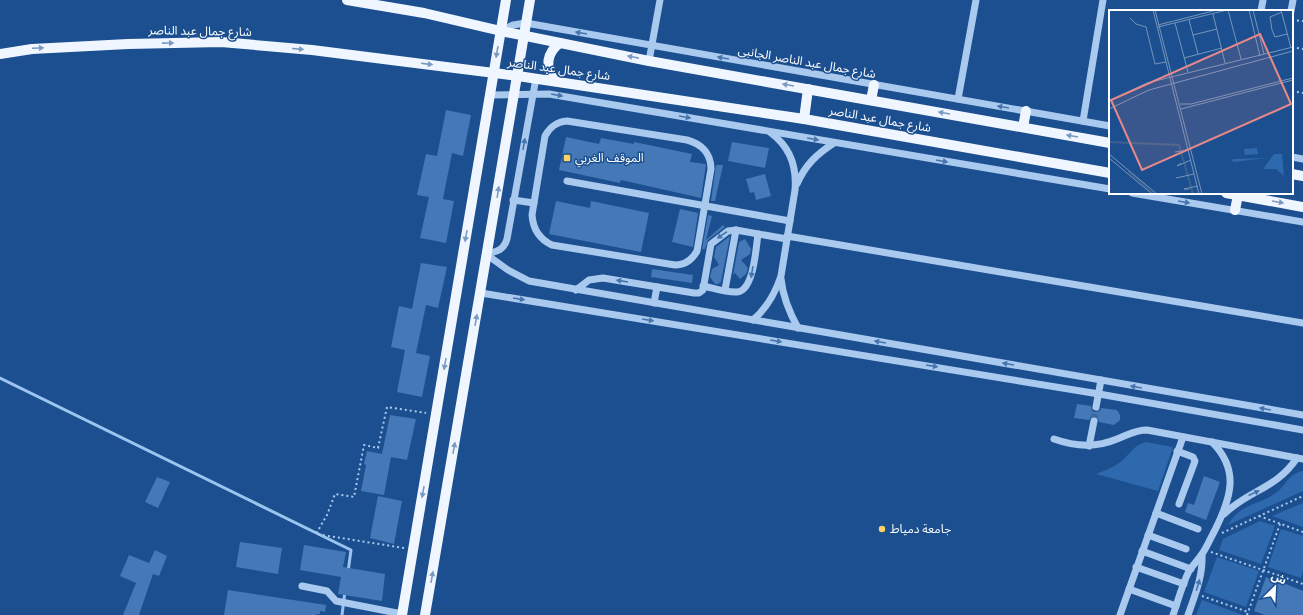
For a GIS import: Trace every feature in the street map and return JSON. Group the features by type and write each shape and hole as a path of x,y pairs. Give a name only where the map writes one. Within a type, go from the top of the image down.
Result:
{"main road":[{"name":"شارع جمال عبد الناصر","path":"347,0 424,13 500,31 650,61 1109,143"},
{"path":"402,614 506,0"},
{"path":"425,615 530,0"},
{"name":"شارع جمال عبد الناصر","path":"0,54 32,49 128,44 221,42 312,50 536,78 804,119 1109,172"},
{"path":"555,81 550,73 548,63 550,53 560,43"},
{"path":"871,100 874,85"},
{"path":"804,119 808,89"},
{"path":"1023,127 1026,111"},
{"path":"1293,174 1303,176"},
{"path":"1232,194 1303,206"},
{"path":"1235,210 1238,195"}],"street":[{"path":"650,61 660,0"},
{"path":"958,99 976,0"},
{"path":"1083,121 1103,0"},
{"path":"1261,10 1263,0"},
{"path":"1291,10 1293,0"},
{"name":"شارع جمال عبد الناصر الجانبى","path":"500,31 513,25 526,23 1109,126"},
{"path":"487,254 499,251 505,244 536,78"},
{"path":"490,95 549,94 1109,189"},
{"path":"567,121 687,140 698,144 706,151 711,165 705,206 697,251 692,259 684,264 674,265 552,245 539,236 533,226 532,215 546,136 551,127 559,122 567,121"},
{"path":"753,320 770,300 781,276 795,190 795,173 791,156 778,138 769,131"},
{"path":"795,190 801,175 810,162 821,151 834,143"},
{"path":"1293,157 1303,159"},
{"path":"567,181 790,221"},
{"path":"1138,194 1303,222"},
{"path":"514,200 534,203"},
{"path":"576,290 584,283 599,278 697,294 701,292 703,286 711,244 728,231 736,230 787,237 1303,323"},
{"path":"725,290 736,230"},
{"path":"703,286 738,292 746,288 749,284 758,234"},
{"path":"487,254 508,270 529,281 1303,415"},
{"path":"781,276 784,298 792,318 798,328"},
{"path":"654,303 657,287"},
{"path":"481,293 1099,394 1303,430"},
{"path":"1096,407 1101,380"},
{"path":"1089,446 1094,421"},
{"path":"1054,439 1077,446 1089,446 1110,442 1130,432 1141,430 1300,458"},
{"path":"1120,615 1182,437"},
{"path":"1173,615 1190,569 1203,552 1222,515 1228,496 1230,477 1229,467 1225,458 1212,442"},
{"path":"1177,451 1193,457 1195,461 1179,504"},
{"path":"1222,515 1238,502 1265,488 1280,478 1300,458"},
{"path":"1156,513 1198,529"},
{"path":"1148,535 1186,549"},
{"path":"1142,551 1190,569"},
{"path":"1188,615 1202,570 1203,552"},
{"path":"1136,567 1184,584"},
{"path":"302,586 327,591 336,601 402,614"},
{"path":"1129,589 1176,606"}],"path":[{"path":"1293,20 1303,21"},
{"path":"1293,47 1303,49"},
{"path":"1293,91 1303,93"},
{"path":"413,550 316,534 327,515 335,494 354,497 364,446 378,448 387,407 436,415"},
{"path":"1210,538 1303,496"},
{"path":"1258,516 1303,532"},
{"path":"1195,594 1247,614 1280,524"},
{"path":"1203,552 1303,583"}],"shaded area":[{"path":"1146,442 1173,447 1158,491 1096,474 1116,465 1131,451 1142,443"},
{"path":"1303,471 1303,491 1228,525 1238,512 1271,496 1280,489 1291,476"},
{"path":"1303,503 1303,527 1272,516"},
{"path":"1260,521 1275,526 1261,564 1219,550 1223,539"},
{"path":"1281,529 1303,536 1303,571 1301,578 1268,567"},
{"path":"1217,557 1259,571 1246,607 1204,592"},
{"path":"1202,600 1243,615 1196,615"}],"building":[{"path":"446,110 471,115 463,156 452,153 443,199 454,201 446,243 420,238 429,197 417,195 426,154 437,156"},
{"path":"566,137 599,144 601,138 634,144 634,142 692,154 690,162 706,164 701,198 621,180 620,183 559,170"},
{"path":"732,142 769,148 765,168 728,161"},
{"path":"716,165 723,165 715,201 711,201"},
{"path":"765,174 771,196 756,200 754,192 750,193 746,179"},
{"path":"556,201 590,208 591,201 649,213 641,252 549,234"},
{"path":"680,209 698,213 693,247 672,242"},
{"path":"708,215 712,216 706,240 723,225 725,227 708,240 705,249 702,249"},
{"path":"730,236 721,282 715,284 710,277 712,269 719,265 714,257 716,247"},
{"path":"745,239 751,249 750,254 741,260 748,268 746,274 740,279 735,273 733,275 739,242"},
{"path":"421,263 447,267 438,308 426,305 416,353 430,356 422,397 397,392 405,350 391,347 399,306 412,309"},
{"path":"652,269 693,275 692,283 651,277"},
{"path":"1077,404 1091,406 1092,411 1095,412 1100,411 1101,408 1117,410 1120,415 1120,420 1114,425 1099,422 1098,418 1095,416 1091,417 1089,420 1074,418"},
{"path":"390,415 416,419 407,460 391,457 384,495 361,491 367,451 382,454"},
{"path":"1204,476 1220,482 1206,520 1185,512 1188,503 1194,505"},
{"path":"157,477 170,482 158,508 145,502"},
{"path":"378,496 402,501 394,544 370,538"},
{"path":"240,542 282,548 278,574 236,567"},
{"path":"304,545 346,552 343,567 385,574 382,601 338,594 341,577 300,570"},
{"path":"155,550 167,556 159,576 153,574 139,615 123,615 136,583 120,576 129,555 149,563"},
{"path":"1266,577 1303,591 1303,615 1265,615 1254,611"},
{"path":"228,590 326,605 325,612 320,611 320,614 316,615 224,615"}],"waterway":[{"path":"0,378 351,550 348,572"},
{"path":"342,615 345,591"}],"tunnel":[{"path":"1094,421 1096,407"}],"place":[{"name":"الموقف الغربي","path":"567,158"},
{"name":"جامعة دمياط","path":"882,529"}]}
